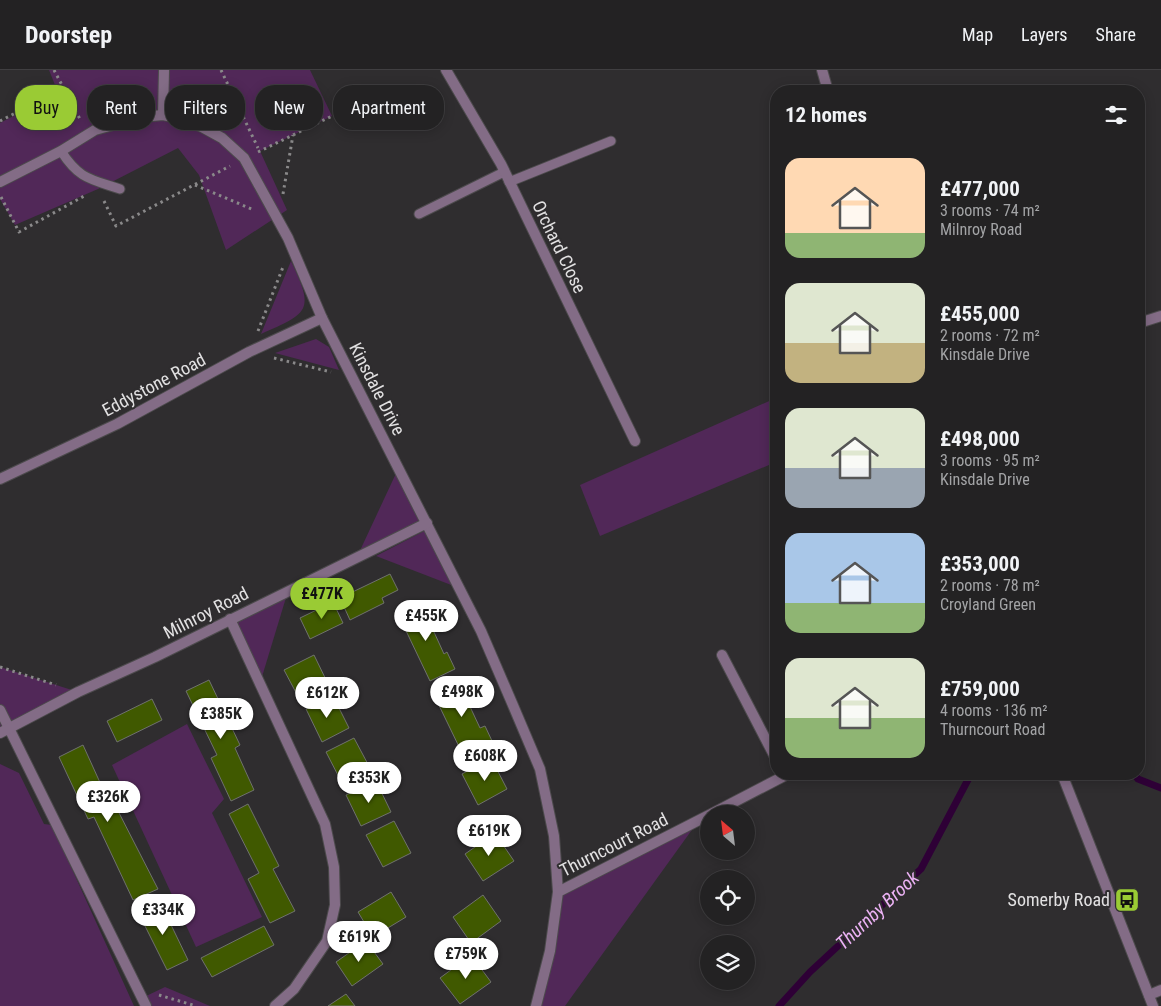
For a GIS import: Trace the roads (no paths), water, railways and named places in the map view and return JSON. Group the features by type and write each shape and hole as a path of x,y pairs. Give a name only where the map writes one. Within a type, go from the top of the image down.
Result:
{"street":[{"path":"163,115 164,70"},
{"name":"Orchard Close","path":"446,70 510,182 635,441"},
{"path":"822,70 826,85"},
{"name":"Kinsdale Drive","path":"0,182 61,151 88,134 119,122 142,117 163,115 202,127 222,138 244,158 279,220 322,318 481,631 540,769 554,836 558,892"},
{"path":"1145,321 1161,316"},
{"name":"Eddystone Road","path":"0,479 117,424 249,352 322,318"},
{"name":"Milnroy Road","path":"4,730 78,692 155,657 427,523"},
{"path":"230,619 325,824 334,867 334,905 327,941 294,989 275,1006"},
{"path":"722,655 770,747"},
{"path":"0,710 4,730 144,1002"},
{"name":"Thurncourt Road","path":"727,805 774,780"},
{"path":"1064,780 1153,1006"},
{"name":"Thurncourt Road","path":"536,1006 550,951 558,892 700,819"},
{"path":"1148,995 1161,990"}],"lane":[{"path":"510,182 611,141"},
{"path":"61,151 75,171 87,178 120,188"},
{"path":"419,214 504,172"}],"waterway":[{"name":"Thurnby Brook","path":"779,1006 810,972 921,869 968,780"},
{"name":"Thurnby Brook","path":"1141,780 1161,788"}],"place":[{"name":"Somerby Road","path":"1127,900"}]}
